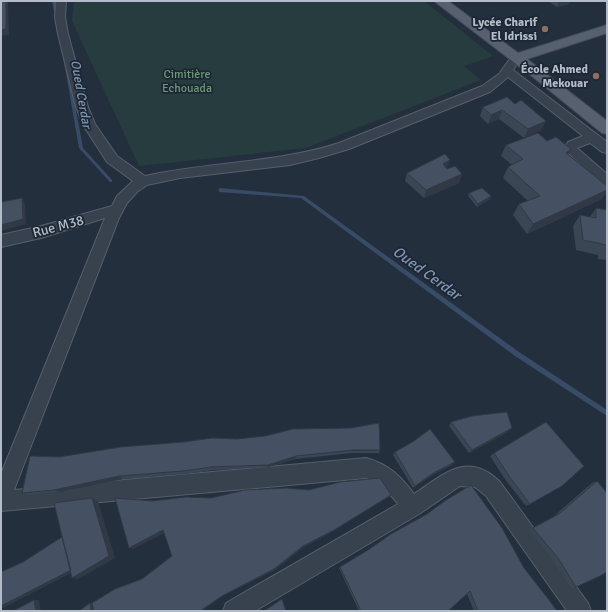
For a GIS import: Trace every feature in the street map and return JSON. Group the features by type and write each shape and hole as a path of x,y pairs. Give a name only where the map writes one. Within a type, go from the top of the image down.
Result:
{"main road":[{"path":"440,1 607,113"},
{"path":"454,1 607,129"},
{"path":"521,56 607,29"}],"street":[{"path":"61,1 60,17 63,34 82,108 89,125 112,159 143,181"},
{"path":"412,507 384,474 376,470 366,468 1,500 115,210 132,189 143,181 187,172 290,160 338,148 469,96 491,85 508,71 521,56"},
{"path":"508,71 607,149"},
{"path":"607,133 573,145 571,148 572,151 607,181"},
{"name":"Rue M38","path":"1,241 41,232 115,210"},
{"path":"234,611 412,507 457,477 472,476 485,480 493,489 580,611"}],"green space":[{"name":"Cimitière Echouada","path":"74,1 424,1 493,56 464,66 481,80 306,148 139,166 72,21"}],"building":[{"path":"1,1 6,1 6,29 1,30"},
{"path":"507,97 515,104 521,100 546,121 528,129 502,110 491,115 483,107"},
{"path":"538,133 547,141 556,137 571,149 566,153 607,186 607,190 533,224 519,204 540,196 508,167 523,159 506,145"},
{"path":"445,154 450,160 443,164 447,169 455,166 462,174 426,190 407,173"},
{"path":"482,188 491,196 478,204 469,193"},
{"path":"22,198 23,219 1,225 1,202"},
{"path":"596,208 607,210 607,245 583,240 580,215 596,218"},
{"path":"507,412 512,428 472,450 451,422 472,416"},
{"path":"546,422 584,466 562,486 530,504 494,453"},
{"path":"379,423 380,450 353,450 296,456 268,465 211,467 183,471 119,476 54,490 22,493 30,456 59,457 121,447 184,442 212,438 237,439 265,436 293,429 351,428"},
{"path":"430,429 455,462 435,472 415,486 395,452 414,441"},
{"path":"380,478 391,495 334,530 303,546 274,569 222,596 200,611 94,611 92,603 115,589 142,579 172,556 163,530 129,548 115,498 152,501 186,497 211,498 245,490 286,488 309,490 340,482"},
{"path":"597,481 607,493 607,572 576,587 558,558 533,528 559,514"},
{"path":"471,485 502,528 524,568 557,611 478,611 470,591 448,611 361,611 340,567 391,534 427,514 446,500"},
{"path":"92,498 109,556 72,578 54,503"},
{"path":"62,537 71,570 1,606 1,572 23,562"},
{"path":"282,599 286,611 264,611"},
{"path":"34,600 36,611 13,611"},
{"path":"90,603 91,611 79,611"}],"waterway":[{"name":"Oued Cerdar","path":"54,1 57,16"},
{"name":"Oued Cerdar","path":"64,57 81,148 111,181"},
{"name":"Oued Cerdar","path":"220,190 302,197 517,354 607,413"}],"place":[{"name":"Lycée Charif El Idrissi","path":"545,29"},
{"name":"École Ahmed Mekouar","path":"596,76"}]}
